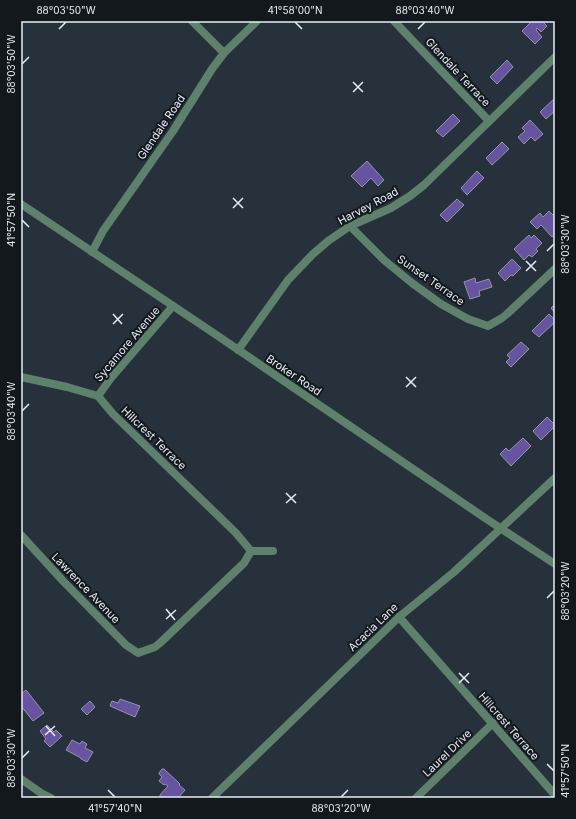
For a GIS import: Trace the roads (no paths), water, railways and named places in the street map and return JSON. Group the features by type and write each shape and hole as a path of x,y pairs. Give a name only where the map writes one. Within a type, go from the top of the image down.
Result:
{"street":[{"path":"192,21 224,53"},
{"name":"Glendale Road","path":"92,252 103,231 173,131 212,69 224,53 257,21"},
{"name":"Glendale Terrace","path":"394,21 489,121"},
{"name":"Harvey Road","path":"238,350 288,280 313,254 328,241 350,226 390,208 410,196 424,185 555,57"},
{"name":"Broker Road","path":"21,204 555,564"},
{"name":"Sunset Terrace","path":"350,226 384,260 412,283 442,304 468,319 488,326 507,314 555,269"},
{"name":"Sycamore Avenue","path":"98,396 111,378 173,306"},
{"path":"21,377 67,387 98,396"},
{"name":"Hillcrest Terrace","path":"98,396 113,414 236,533 251,551"},
{"name":"Acacia Lane","path":"212,798 399,617 454,572 555,478"},
{"name":"Lawrence Avenue","path":"21,535 69,588 126,645 138,654 155,647 160,643 244,563 251,551"},
{"path":"251,551 273,551"},
{"name":"Hillcrest Terrace","path":"399,617 555,795"},
{"name":"Laurel Drive","path":"416,798 493,724"},
{"path":"21,779 51,798"}]}
